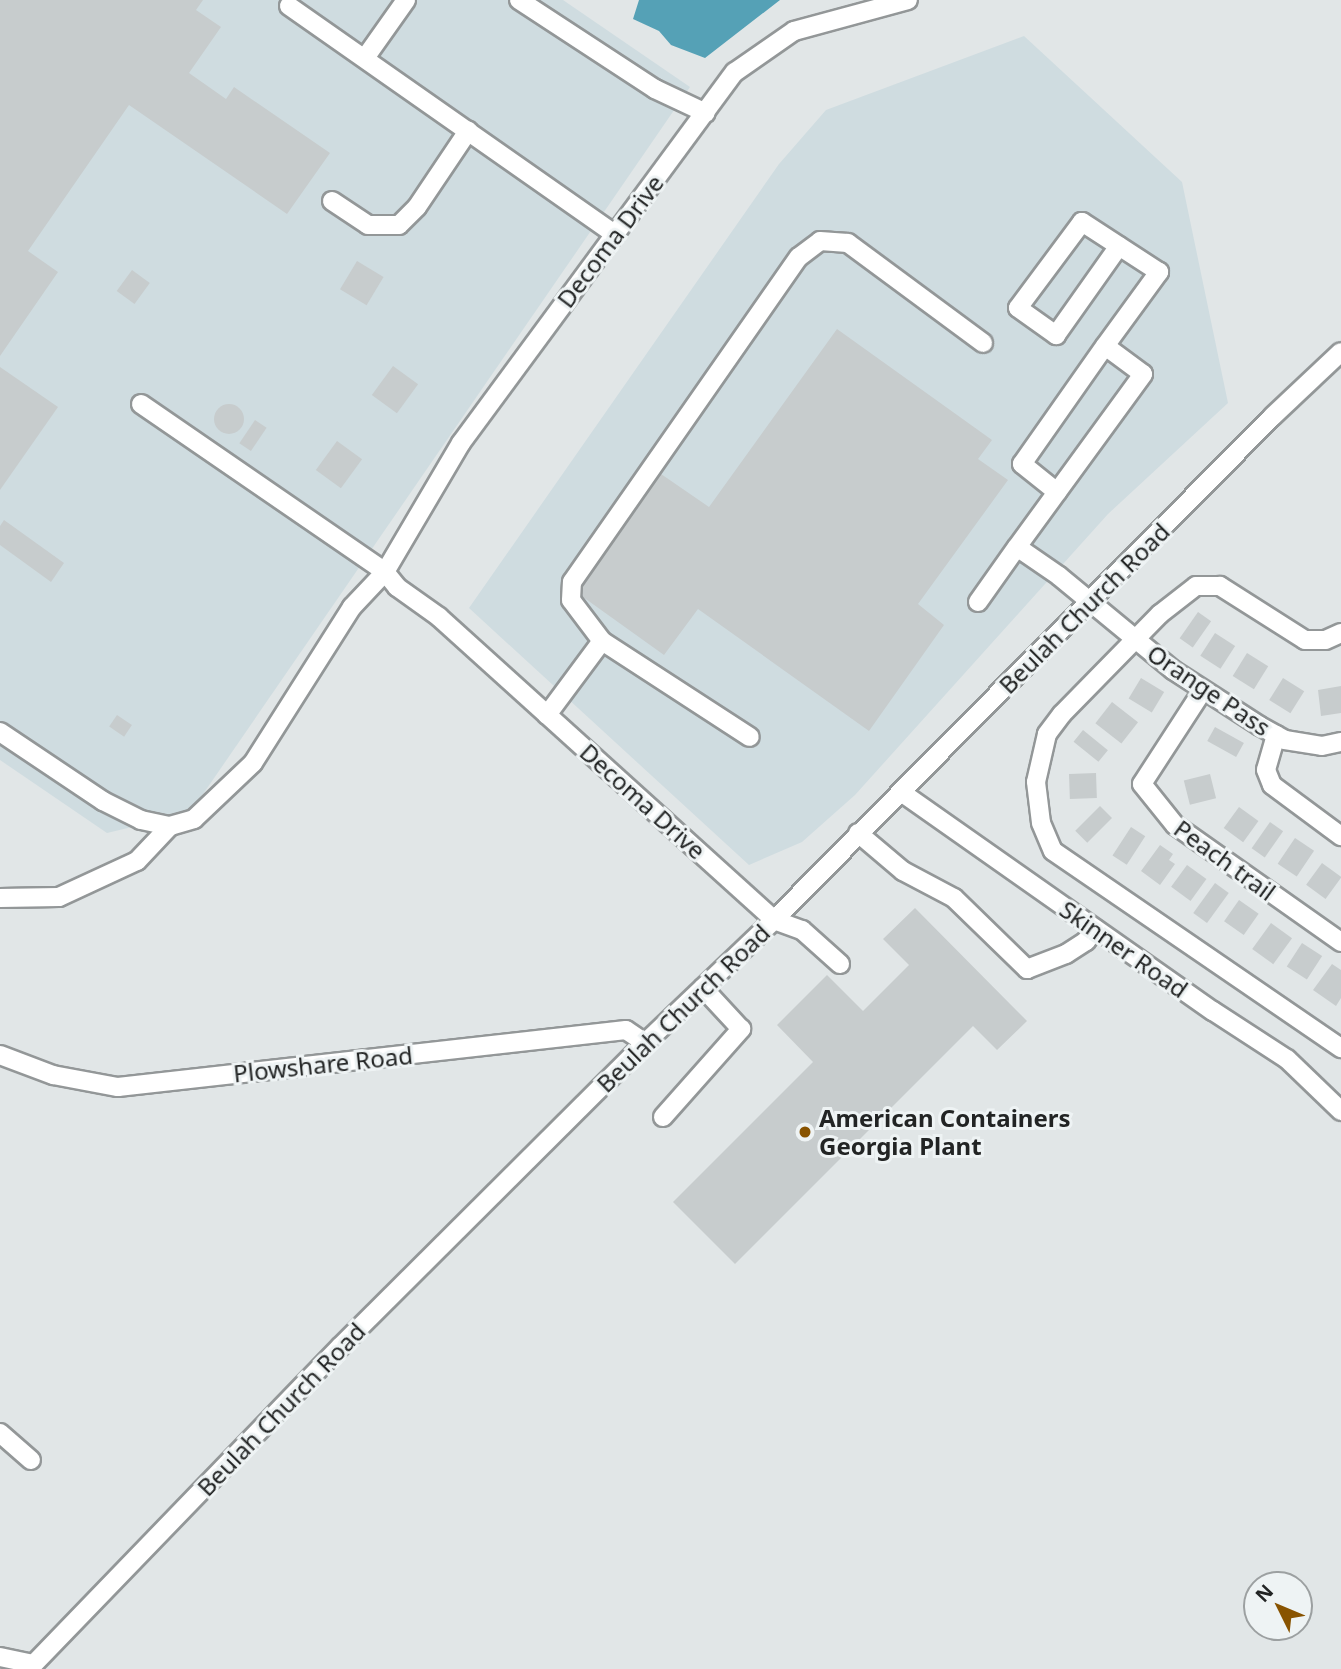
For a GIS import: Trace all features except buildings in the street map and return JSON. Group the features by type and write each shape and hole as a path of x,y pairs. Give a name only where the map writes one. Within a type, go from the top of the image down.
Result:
{"street":[{"path":"365,58 405,0"},
{"path":"519,0 655,89 706,113"},
{"name":"Decoma Drive","path":"0,898 59,897 137,861 170,826 194,819 253,763 352,607 385,572 461,443 735,72 794,31 908,0"},
{"path":"289,5 615,234"},
{"path":"332,201 369,225 399,225 417,207 468,131"},
{"path":"1057,492 1022,464 1159,272 1119,246 1082,222 1018,308 1056,335 1119,246"},
{"path":"750,737 603,641 570,600 572,582 799,257 820,241 848,243 984,343"},
{"path":"978,602 1143,374 1105,346"},
{"name":"Beulah Church Road","path":"31,1667 341,1346 645,1043 774,920 1273,416 1341,352"},
{"path":"141,404 385,572"},
{"name":"Orange Pass","path":"1017,547 1203,690 1276,735 1285,740 1322,746 1341,742"},
{"name":"Decoma Drive","path":"385,572 397,587 439,617 774,920 802,930 840,964"},
{"path":"1341,632 1325,640 1305,640 1220,586 1196,586 1160,614 1062,714 1047,734 1036,782 1041,823 1053,851 1341,1048"},
{"path":"547,715 603,641"},
{"name":"Peach trail","path":"1203,690 1142,784 1175,825 1341,942"},
{"path":"0,732 103,801 141,820 170,826"},
{"path":"1276,735 1266,770 1272,785 1341,836"},
{"name":"Skinner Road","path":"901,792 1095,929 1287,1059 1341,1111"},
{"path":"858,833 903,871 954,898 1027,970 1066,954 1086,941 1095,929"},
{"path":"663,1117 741,1029 703,988"},
{"name":"Plowshare Road","path":"0,1055 53,1075 118,1087 626,1030 645,1043"},
{"path":"0,1433 31,1460"},
{"path":"0,1657 31,1667"}],"shaded area":[{"path":"0,0 563,0 690,87 190,813 107,833 0,760"},
{"path":"1024,36 1182,182 1228,403 1108,514 855,795 802,842 749,865 469,608 779,164 826,110"}],"water":[{"path":"639,0 780,0 705,58 671,45 659,31 633,19"}],"place":[{"name":"American Containers Georgia Plant","path":"805,1132"}]}
